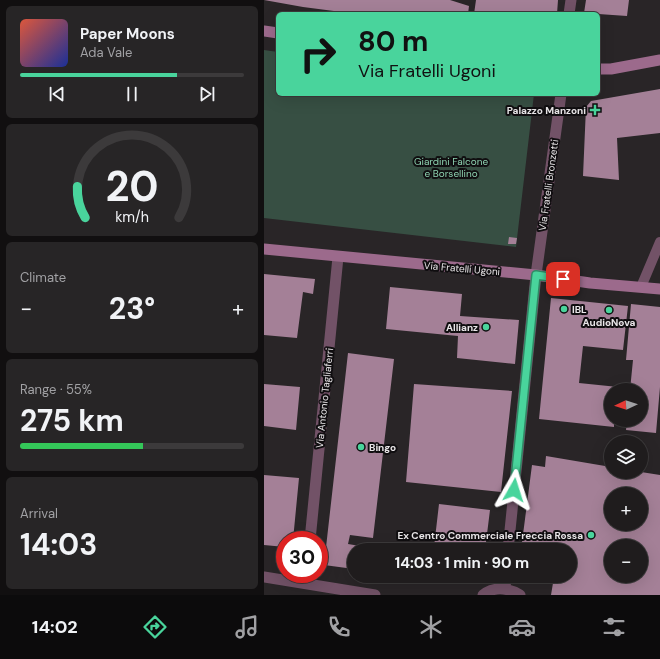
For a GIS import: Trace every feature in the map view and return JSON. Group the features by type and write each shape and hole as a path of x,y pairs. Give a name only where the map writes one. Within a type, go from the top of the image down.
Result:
{"main road":[{"path":"264,31 276,33"},
{"path":"600,69 611,69 660,60"},
{"name":"Via Fratelli Ugoni","path":"264,249 536,275 590,283 660,289"}],"street":[{"path":"569,12 571,0"},
{"name":"Via Fratelli Bronzetti","path":"509,543 536,275 560,96"},
{"name":"Via Antonio Tagliaferri","path":"311,531 338,257"},
{"path":"264,577 276,578"},
{"path":"324,583 376,595"},
{"path":"505,583 505,589"},
{"path":"483,595 494,589 505,589 520,595"}],"lane":[{"path":"641,287 660,242"}],"green space":[{"name":"Giardini Falcone e Borsellino","path":"264,50 276,52 276,96 534,96 516,247 264,218"}],"building":[{"path":"264,0 450,0 469,6 468,12 342,12"},
{"path":"476,0 558,0 557,12 474,12"},
{"path":"586,0 629,0 627,16 600,14 600,12 584,12"},
{"path":"660,89 660,133 617,138 619,180 583,176 586,107 591,101"},
{"path":"509,237 517,238 516,244 508,244"},
{"path":"264,274 315,279 313,294 303,292 297,338 264,335"},
{"path":"390,287 462,294 460,316 519,320 515,364 457,358 458,336 386,329"},
{"path":"551,298 628,306 623,350 583,346 579,383 604,386 604,426 539,419"},
{"path":"631,304 660,307 660,387 656,433 626,430 626,427 648,427 648,383 631,383 633,360 626,360"},
{"name":"Bingo","path":"348,353 394,359 373,538 350,535 347,543 347,568 328,566 328,531"},
{"path":"264,384 300,387 296,430 264,426"},
{"path":"414,384 512,391 501,492 406,482"},
{"name":"Ex Centro Commerciale Freccia Rossa","path":"546,456 604,466 604,479 648,479 648,473 660,475 660,595 551,595 553,583 577,583 577,543 522,543 532,465 545,467"},
{"path":"264,475 299,478 294,531 276,531 276,546 264,545"},
{"path":"439,504 490,510 486,543 434,543"}],"place":[{"name":"Palazzo Manzoni","path":"595,110"},
{"name":"IBL","path":"564,309"},
{"name":"AudioNova","path":"609,310"},
{"name":"Allianz","path":"486,327"},
{"name":"Bingo","path":"361,447"},
{"name":"Ex Centro Commerciale Freccia Rossa","path":"591,535"}],"route":[{"path":"514,490 536,275 563,279"}]}
